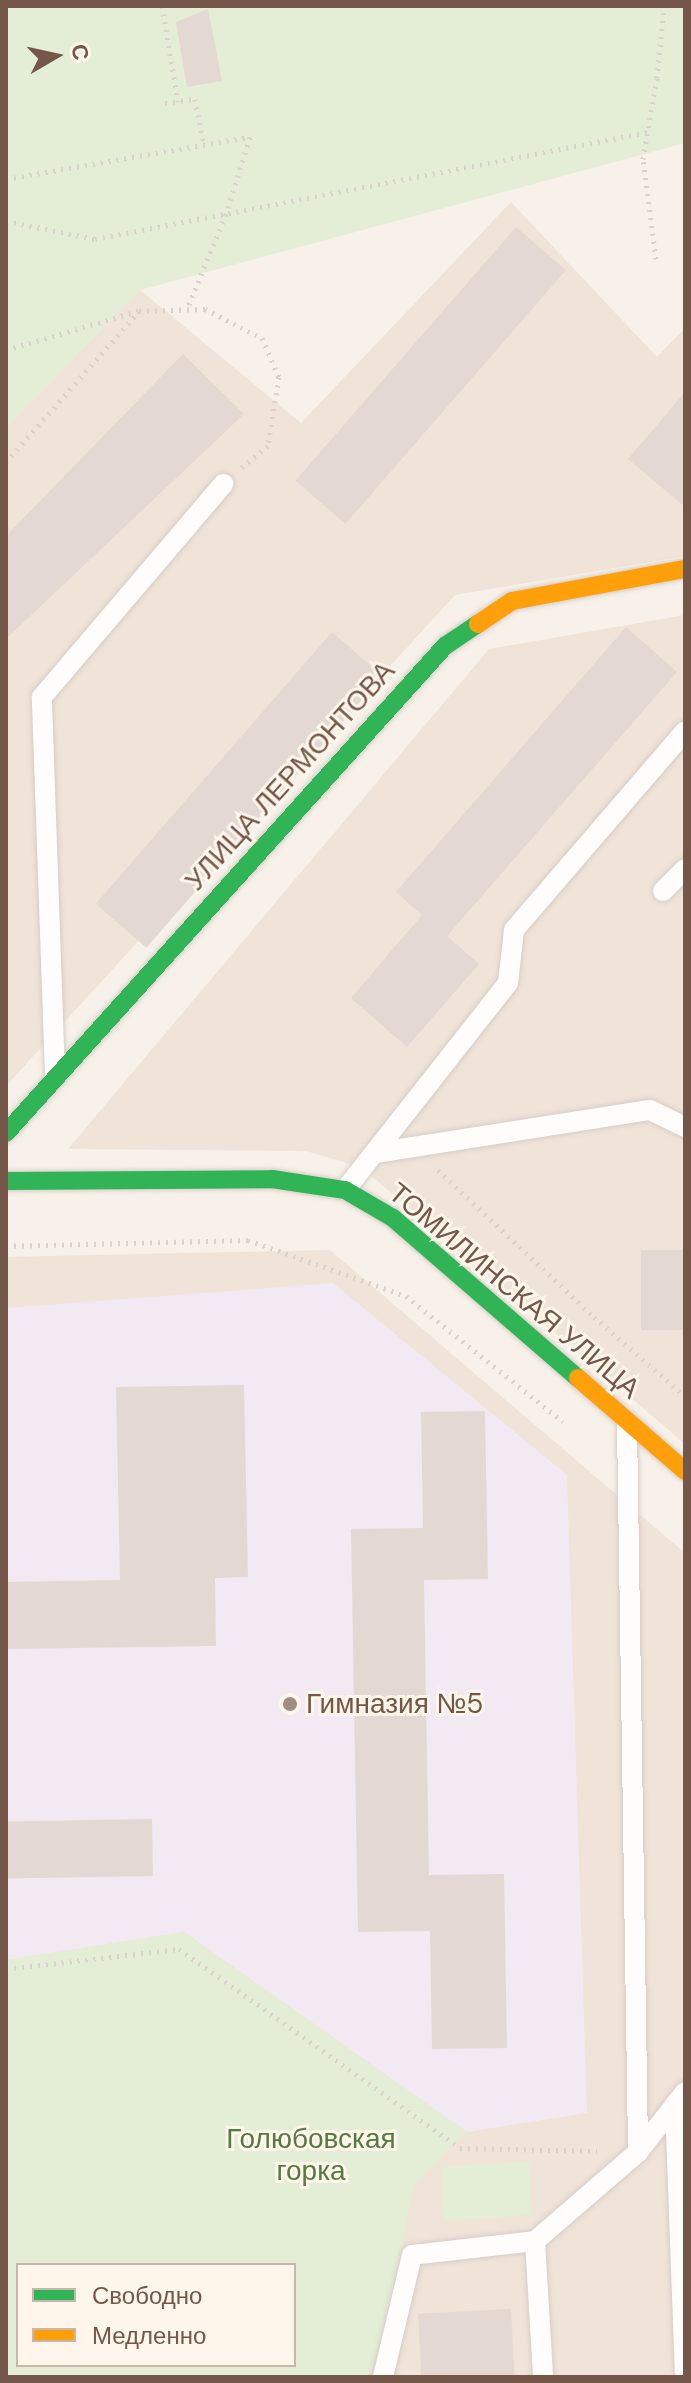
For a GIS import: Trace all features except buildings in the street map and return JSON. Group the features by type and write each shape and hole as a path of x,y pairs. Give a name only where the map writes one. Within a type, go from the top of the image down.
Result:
{"street":[{"name":"УЛИЦА ЛЕРМОНТОВА","path":"6,1133 445,646 512,601 685,569"},
{"name":"ТОМИЛИНСКАЯ УЛИЦА","path":"6,1181 282,1179 345,1190 393,1218 685,1471"}],"lane":[{"path":"55,1079 42,697 223,484"},
{"path":"345,1190 508,983 514,930 685,731"},
{"path":"663,891 685,869"},
{"path":"375,1153 650,1110 685,1127"},
{"path":"627,1423 638,2152"},
{"path":"383,2377 412,2255 535,2241 638,2152 680,2098"},
{"path":"680,2098 685,2372"},
{"path":"535,2241 543,2377"}],"path":[{"path":"162,6 178,102"},
{"path":"656,259 643,159 664,6"},
{"path":"165,103 195,99 204,145"},
{"path":"6,221 95,239 648,132"},
{"path":"6,179 250,137 226,214 187,309"},
{"path":"6,350 139,311 205,309 262,338 279,377 268,446 223,484"},
{"path":"6,462 139,311"},
{"path":"414,1147 594,1317 685,1396"},
{"path":"6,1246 248,1240 406,1296 566,1424"},
{"path":"6,1969 179,1949 460,2148 638,2152"}],"shaded area":[{"path":"511,202 657,357 685,328 685,556 455,595 6,1086 6,427 140,290 301,423"},
{"path":"685,615 685,1444 361,1167 306,1151 68,1149 489,649"},
{"path":"330,1250 685,1553 685,2377 6,2377 6,1257"},
{"name":"Гимназия №5","path":"333,1283 567,1475 587,2113 467,2132 184,1932 6,1960 6,1308"}],"green space":[{"path":"6,6 685,6 685,143 140,290 6,427"},
{"name":"Голюбовская горка","path":"184,1932 467,2132 414,2186 380,2357 366,2377 6,2377 6,1960"},
{"path":"529,2161 533,2215 444,2221 440,2167"}],"traffic: fast":[{"path":"6,1133 445,646 478,624"},
{"path":"6,1181 272,1179 345,1190 393,1218 578,1378"}],"traffic: slow":[{"path":"478,624 512,601 685,569"},
{"path":"578,1378 685,1471"}],"place":[{"name":"Гимназия №5","path":"290,1704"}]}
